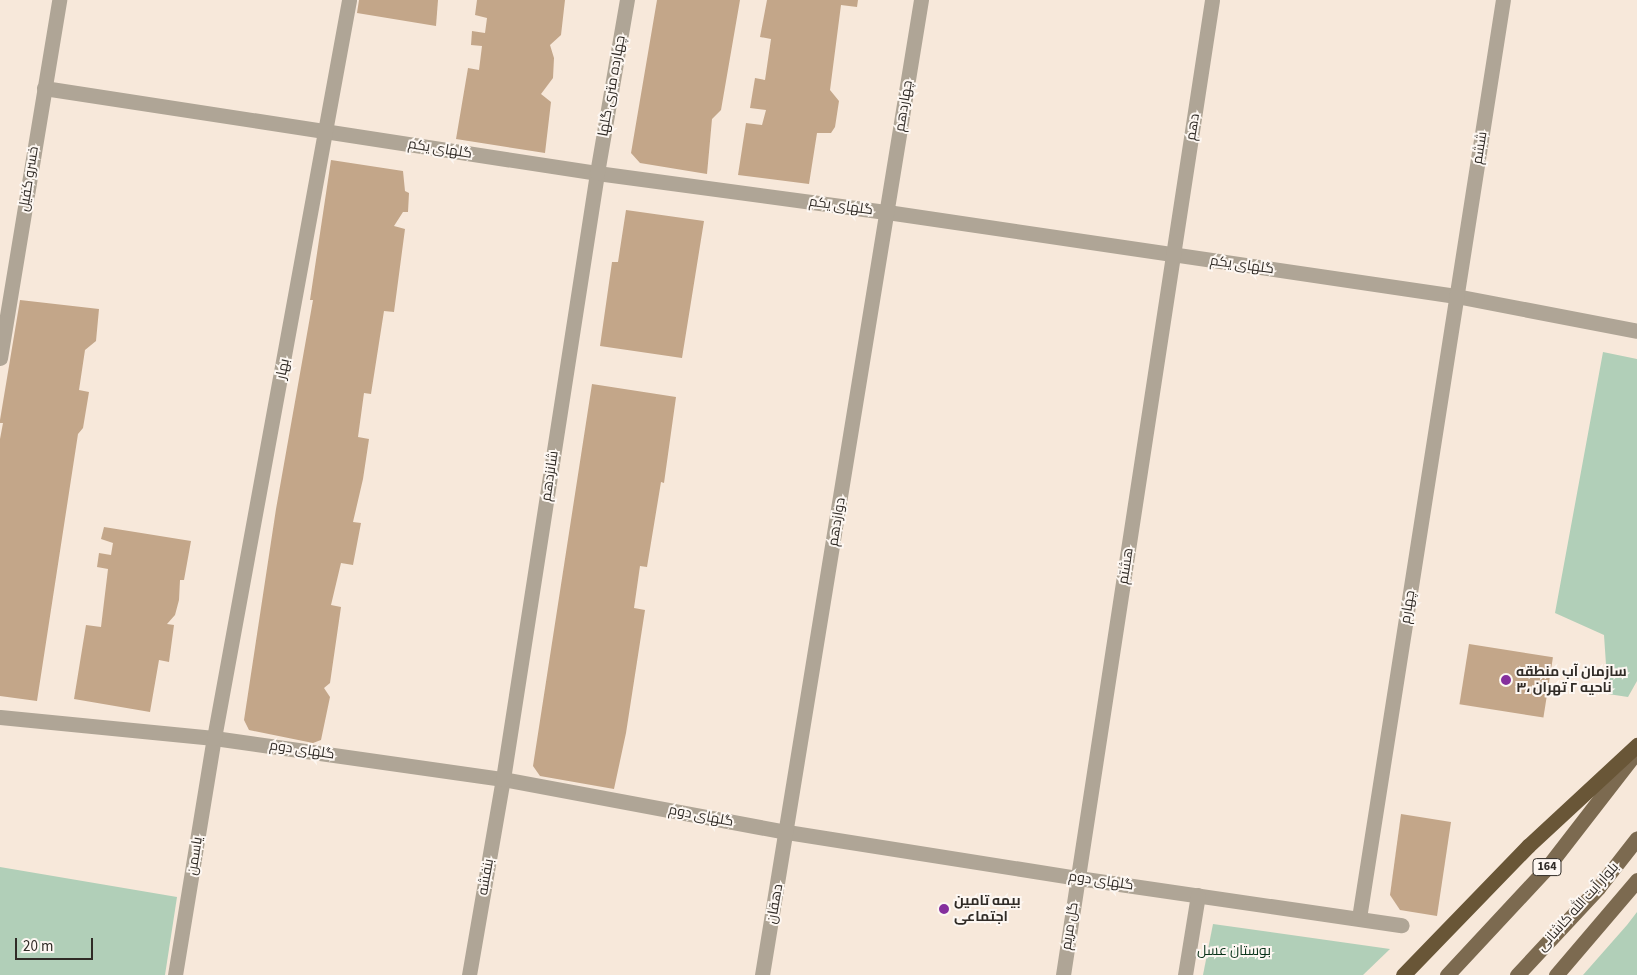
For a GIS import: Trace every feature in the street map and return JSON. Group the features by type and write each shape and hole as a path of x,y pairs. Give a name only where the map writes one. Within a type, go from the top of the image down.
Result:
{"highway":[{"path":"1403,975 1528,846 1637,745"}],"main road":[{"name":"164","path":"1447,975 1545,870 1637,751"},
{"name":"بلوار آیت الله کاشانی","path":"1517,975 1598,888 1637,838"},
{"path":"1556,975 1637,880"}],"street":[{"name":"خسرو کفیل","path":"0,358 59,0"},
{"name":"بهار","path":"214,738 327,131 349,0"},
{"name":"چهارده متری گلها","path":"597,173 627,0"},
{"name":"چهاردهم","path":"886,212 921,0"},
{"name":"دهم","path":"1174,255 1212,0"},
{"name":"ششم","path":"1456,296 1503,0"},
{"name":"گلهای یکم","path":"44,88 597,173 886,212 1456,296 1637,331"},
{"name":"شانزدهم","path":"503,779 597,173"},
{"name":"دوازدهم","path":"787,832 886,212"},
{"name":"هشتم","path":"1078,878 1174,255"},
{"name":"چهارم","path":"1359,918 1456,296"},
{"name":"گلهای دوم","path":"0,717 214,738 503,779 787,832 1078,878 1402,925"},
{"name":"یاسمن","path":"175,975 214,738"},
{"name":"بنفشه","path":"469,975 503,779"},
{"name":"دهقان","path":"762,975 787,832"},
{"name":"گل مریم","path":"1063,975 1078,878"},
{"path":"1185,975 1198,896"}],"green space":[{"path":"1603,352 1637,359 1637,681 1628,697 1608,694 1604,635 1555,613"},
{"path":"0,867 177,897 165,975 0,975"},
{"path":"1637,912 1637,975 1583,975 1627,925"},
{"name":"بوستان عسل","path":"1213,924 1390,949 1363,975 1203,975"}],"building":[{"path":"359,0 438,0 436,26 357,13"},
{"path":"477,0 565,0 561,35 550,45 554,58 553,78 541,94 551,102 545,153 456,139 468,68 479,70 482,46 471,45 472,31 485,33 487,18 475,15"},
{"path":"657,0 740,0 721,110 712,119 707,174 640,163 631,153"},
{"path":"767,0 858,0 857,7 841,5 830,90 839,101 835,127 831,133 817,133 809,184 738,175 746,123 762,125 766,110 750,108 755,78 765,80 771,39 760,37"},
{"path":"331,160 403,171 405,191 409,193 408,212 403,212 394,226 405,229 394,312 384,311 371,394 364,393 358,437 369,439 363,479 353,522 361,523 353,565 341,563 331,605 341,607 330,683 324,688 330,697 321,740 313,743 249,730 244,720 276,509 313,300 310,300"},
{"path":"626,210 704,221 682,358 600,346 612,262 618,262"},
{"path":"20,300 99,309 96,341 85,350 79,390 89,392 83,428 78,434 37,701 0,696 0,439 3,423 0,423 0,420"},
{"path":"592,384 676,397 664,483 661,482 647,567 640,566 634,608 645,610 626,733 614,789 540,776 533,766"},
{"path":"104,527 191,541 184,580 180,580 179,600 175,615 167,624 174,625 169,662 159,660 150,712 74,699 86,625 101,627 108,569 97,567 99,553 111,555 113,543 101,539"},
{"name":"سازمان آب منطقه ۳، ناحیه ۲ تهران","path":"1469,644 1553,657 1543,718 1459,704"},
{"path":"1401,814 1451,822 1437,916 1400,910 1390,895"}],"place":[{"name":"سازمان آب منطقه ۳، ناحیه ۲ تهران","path":"1506,680"},
{"name":"بیمه تامین اجتماعی","path":"944,909"}]}
